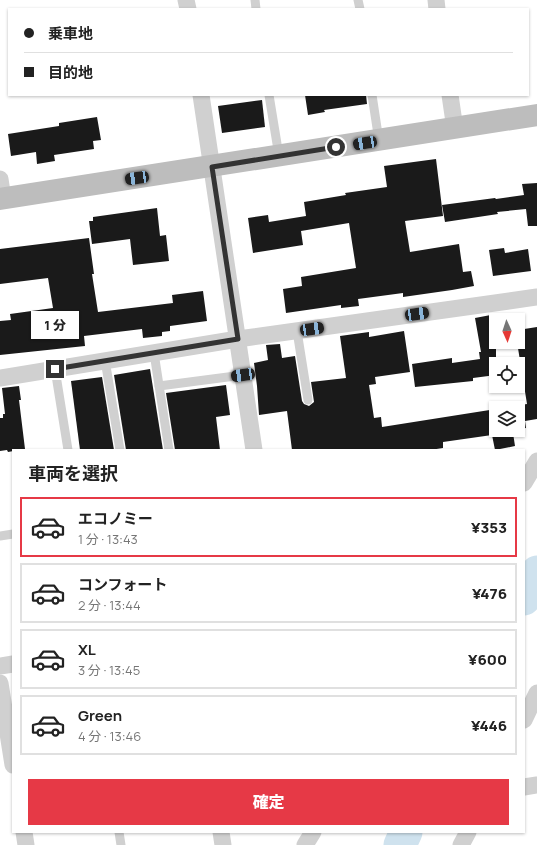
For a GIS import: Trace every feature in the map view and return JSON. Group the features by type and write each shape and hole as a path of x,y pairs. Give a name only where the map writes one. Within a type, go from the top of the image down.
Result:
{"street":[{"path":"201,96 254,449"},
{"path":"450,96 455,128"},
{"path":"1,192 212,167 537,115"},
{"path":"0,378 238,339 537,297"},
{"path":"525,457 537,455"},
{"path":"525,481 537,461"},
{"path":"0,666 12,664"},
{"path":"0,684 12,759"},
{"path":"525,718 537,693"},
{"path":"525,787 537,786"},
{"path":"24,833 26,845"},
{"path":"221,833 223,845"},
{"path":"305,845 312,833"},
{"path":"461,845 467,833"}],"lane":[{"path":"269,96 279,156"},
{"path":"372,96 379,141"},
{"path":"297,331 308,400"},
{"path":"154,353 168,449"},
{"path":"105,360 120,449"},
{"path":"55,369 68,449"},
{"path":"159,386 243,375"},
{"path":"0,536 12,534"},
{"path":"119,833 120,845"}],"building":[{"path":"305,96 366,96 367,104 324,110 325,112 308,115"},
{"path":"262,100 265,127 222,133 218,106"},
{"path":"97,117 101,140 93,141 94,149 54,155 55,161 37,164 36,152 11,156 8,134 59,126 59,123"},
{"path":"436,159 443,216 405,221 410,252 459,244 463,272 471,271 474,286 403,297 403,293 358,299 359,306 341,308 341,305 286,313 283,289 302,286 301,277 356,268 349,223 301,231 303,245 253,253 248,218 268,215 269,222 306,216 304,202 346,195 345,193 387,187 384,166"},
{"path":"537,183 537,226 528,226 526,209 497,212 498,214 445,222 442,205 524,195 522,184"},
{"path":"157,208 160,236 166,235 169,261 133,265 130,239 92,244 89,221 93,221 93,217"},
{"path":"89,238 94,274 92,274 98,312 173,303 172,295 203,291 207,321 170,326 170,331 162,332 162,336 143,338 142,329 84,336 85,346 0,355 0,321 11,320 10,314 53,308 48,278 0,284 0,249"},
{"path":"504,248 505,253 528,249 531,271 493,276 489,250"},
{"path":"489,315 489,349 496,349 496,357 489,357 489,376 473,378 473,381 415,387 412,364 452,358 452,363 480,359 479,352 481,352 475,318"},
{"path":"537,327 537,419 525,421 525,404 527,404 525,392 525,357 519,357 518,349 525,349 525,329"},
{"path":"404,331 410,372 375,377 376,384 369,385 374,418 381,417 382,427 489,410 489,435 443,442 443,448 292,449 287,411 259,415 254,363 268,360 266,345 280,344 282,358 295,356 302,401 304,404 309,406 314,402 311,382 346,378 340,336 369,332 369,337"},
{"path":"150,369 163,449 126,449 114,375"},
{"path":"102,377 114,449 80,449 71,381"},
{"path":"226,385 230,415 216,417 220,449 175,449 166,393"},
{"path":"19,386 21,400 19,400 25,449 12,449 12,451 8,452 7,450 0,451 0,418 3,418 3,414 5,414 2,388"},
{"path":"492,437 514,437 515,446 495,449"}],"waterway":[{"path":"525,597 537,572"},
{"path":"400,845 406,833"}],"route":[{"path":"55,369 238,339 212,167 336,147"}]}
